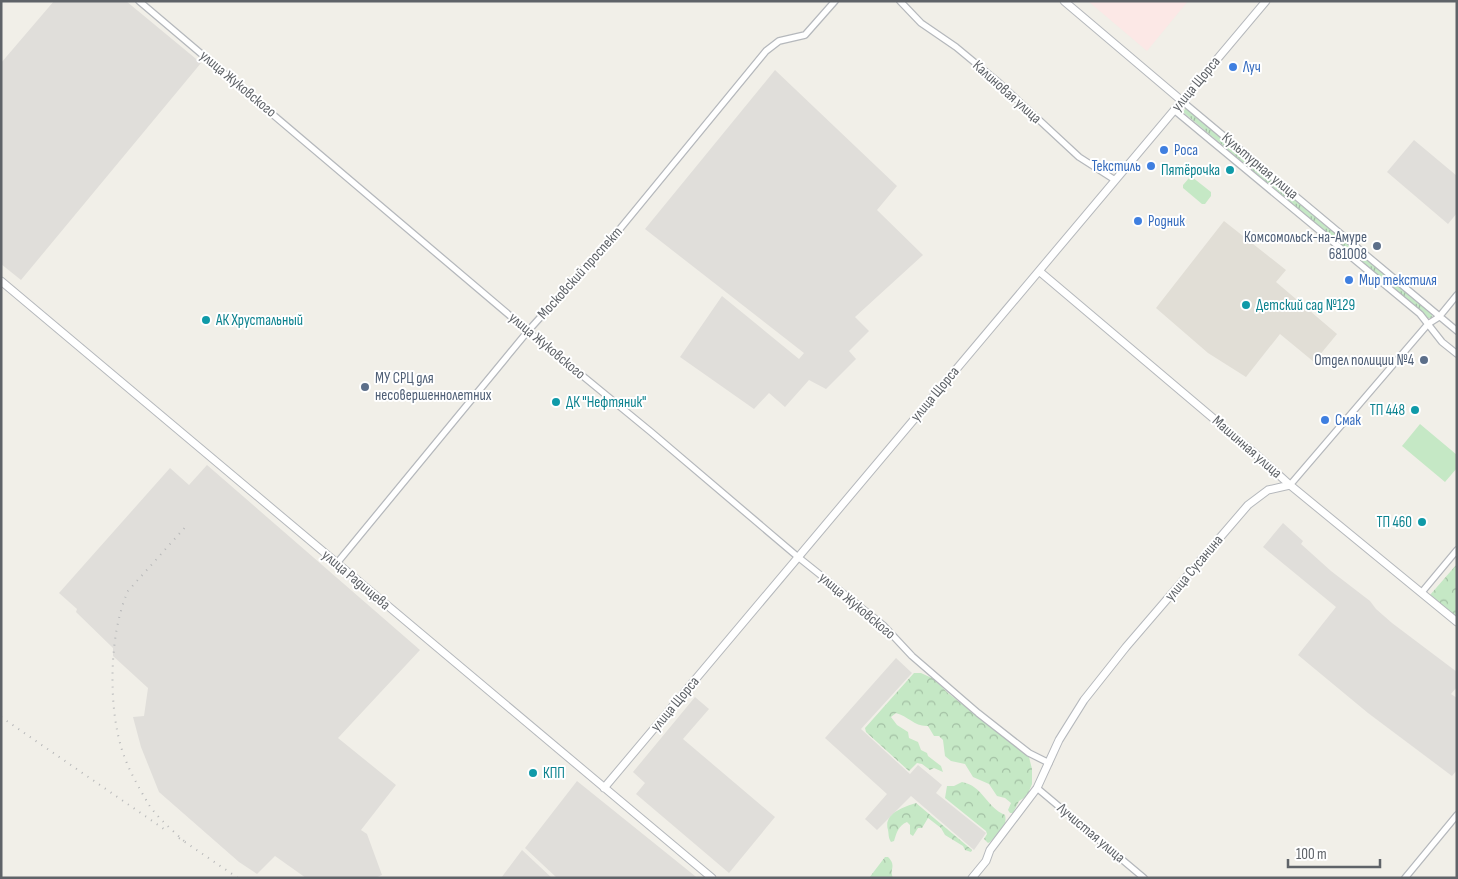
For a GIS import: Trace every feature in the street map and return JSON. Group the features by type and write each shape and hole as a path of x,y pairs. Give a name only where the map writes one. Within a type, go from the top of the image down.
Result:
{"street":[{"name":"улица Жуковского","path":"139,1 528,331 883,626 912,656 978,712 1029,752 1049,763"},
{"name":"Московский проспект","path":"336,563 528,331 619,230 766,52 779,41 805,35 835,1"},
{"name":"Калиновая улица","path":"900,1 921,24 956,47 998,81 1079,157 1115,180"},
{"name":"Культурная улица","path":"1064,1 1457,331"},
{"name":"улица Щорса","path":"604,788 1266,1"},
{"name":"Культурная улица","path":"1174,110 1420,314 1442,342 1457,354"},
{"name":"Машинная улица","path":"1039,271 1290,485 1457,622"},
{"name":"улица Радищева","path":"1,281 712,878"},
{"path":"1290,485 1428,324 1439,317 1457,295"},
{"name":"улица Сусанина","path":"972,878 986,861 990,850 1037,788 1059,740 1084,700 1126,647 1245,508 1268,490 1290,485"},
{"path":"1422,592 1457,550"},
{"name":"Лучистая улица","path":"1037,788 1144,878"},
{"path":"1405,878 1457,815"}],"shaded area":[{"path":"54,1 126,1 201,63 21,280 1,264 1,63"},
{"path":"1088,1 1188,1 1147,51"},
{"path":"775,70 897,186 877,210 923,255 855,317 869,331 849,351 856,359 826,389 809,380 785,407 769,393 754,409 680,357 722,296 799,359 804,353 645,229"},
{"path":"1414,140 1457,176 1457,213 1448,224 1387,172"},
{"path":"1224,221 1286,270 1276,282 1337,334 1314,362 1280,334 1246,377 1208,353 1156,308"},
{"path":"207,465 420,650 338,738 396,785 361,830 367,834 382,875 375,878 306,878 275,856 257,874 239,862 159,792 141,747 133,717 144,716 148,688 113,656 113,648 76,612 77,609 59,593 170,468 189,485"},
{"path":"1283,523 1303,541 1301,544 1331,571 1370,601 1392,623 1457,672 1457,687 1451,694 1457,698 1457,770 1452,776 1368,713 1298,655 1336,607 1263,547"},
{"path":"896,658 912,673 861,729 910,774 918,765 942,785 936,793 986,833 974,850 911,796 877,830 865,819 887,794 825,738"},
{"path":"695,697 709,709 683,739 775,817 729,873 636,794 645,783 633,772"},
{"path":"577,781 697,878 557,878 525,848"},
{"path":"522,850 552,878 501,878"}],"green space":[{"path":"1186,108 1432,314 1432,318 1428,318 1183,112"},
{"path":"1190,177 1211,192 1211,196 1205,204 1202,204 1183,188 1183,185"},
{"path":"1420,424 1457,455 1457,468 1445,482 1402,446"},
{"path":"1457,564 1457,617 1430,595"},
{"path":"914,673 921,673 934,679 948,693 1029,757 1032,769 1032,784 1027,796 1019,801 1013,813 1010,813 1008,810 1011,803 1005,798 997,796 989,784 973,777 965,764 951,761 945,756 943,740 939,736 934,736 928,726 919,725 896,713 891,717 897,725 908,732 909,738 918,742 921,750 941,766 943,772 934,768 930,770 917,763 909,771 866,732 865,728"},
{"path":"962,782 975,788 993,807 1005,815 1004,827 988,843 984,839 987,834 986,831 945,798 947,786 954,786"},
{"path":"916,803 972,850 971,852 965,850 963,846 945,835 941,828 928,818 922,828 918,828 913,836 910,834 910,825 907,822 902,825 894,841 891,842 887,824 891,815"},
{"path":"885,857 891,860 893,878 869,878"}],"railway":[{"path":"184,841 149,805 127,764 117,732 114,712 113,670 117,627 128,591 188,524"},
{"path":"1,717 164,829"},
{"path":"179,838 238,878"}],"place":[{"name":"Луч","path":"1233,67"},
{"name":"Роса","path":"1164,150"},
{"name":"Текстиль","path":"1151,166"},
{"name":"Пятёрочка","path":"1230,170"},
{"name":"Родник","path":"1138,221"},
{"name":"Комсомольск-на-Амуре 681008","path":"1377,246"},
{"name":"Мир текстиля","path":"1349,280"},
{"name":"Детский сад №129","path":"1246,305"},
{"name":"АК Хрустальный","path":"206,320"},
{"name":"Отдел полиции №4","path":"1424,360"},
{"name":"МУ СРЦ для несовершеннолетних","path":"365,387"},
{"name":"ДК \"Нефтяник\"","path":"556,402"},
{"name":"ТП 448","path":"1415,410"},
{"name":"Смак","path":"1325,420"},
{"name":"ТП 460","path":"1422,522"},
{"name":"КПП","path":"533,773"}]}
